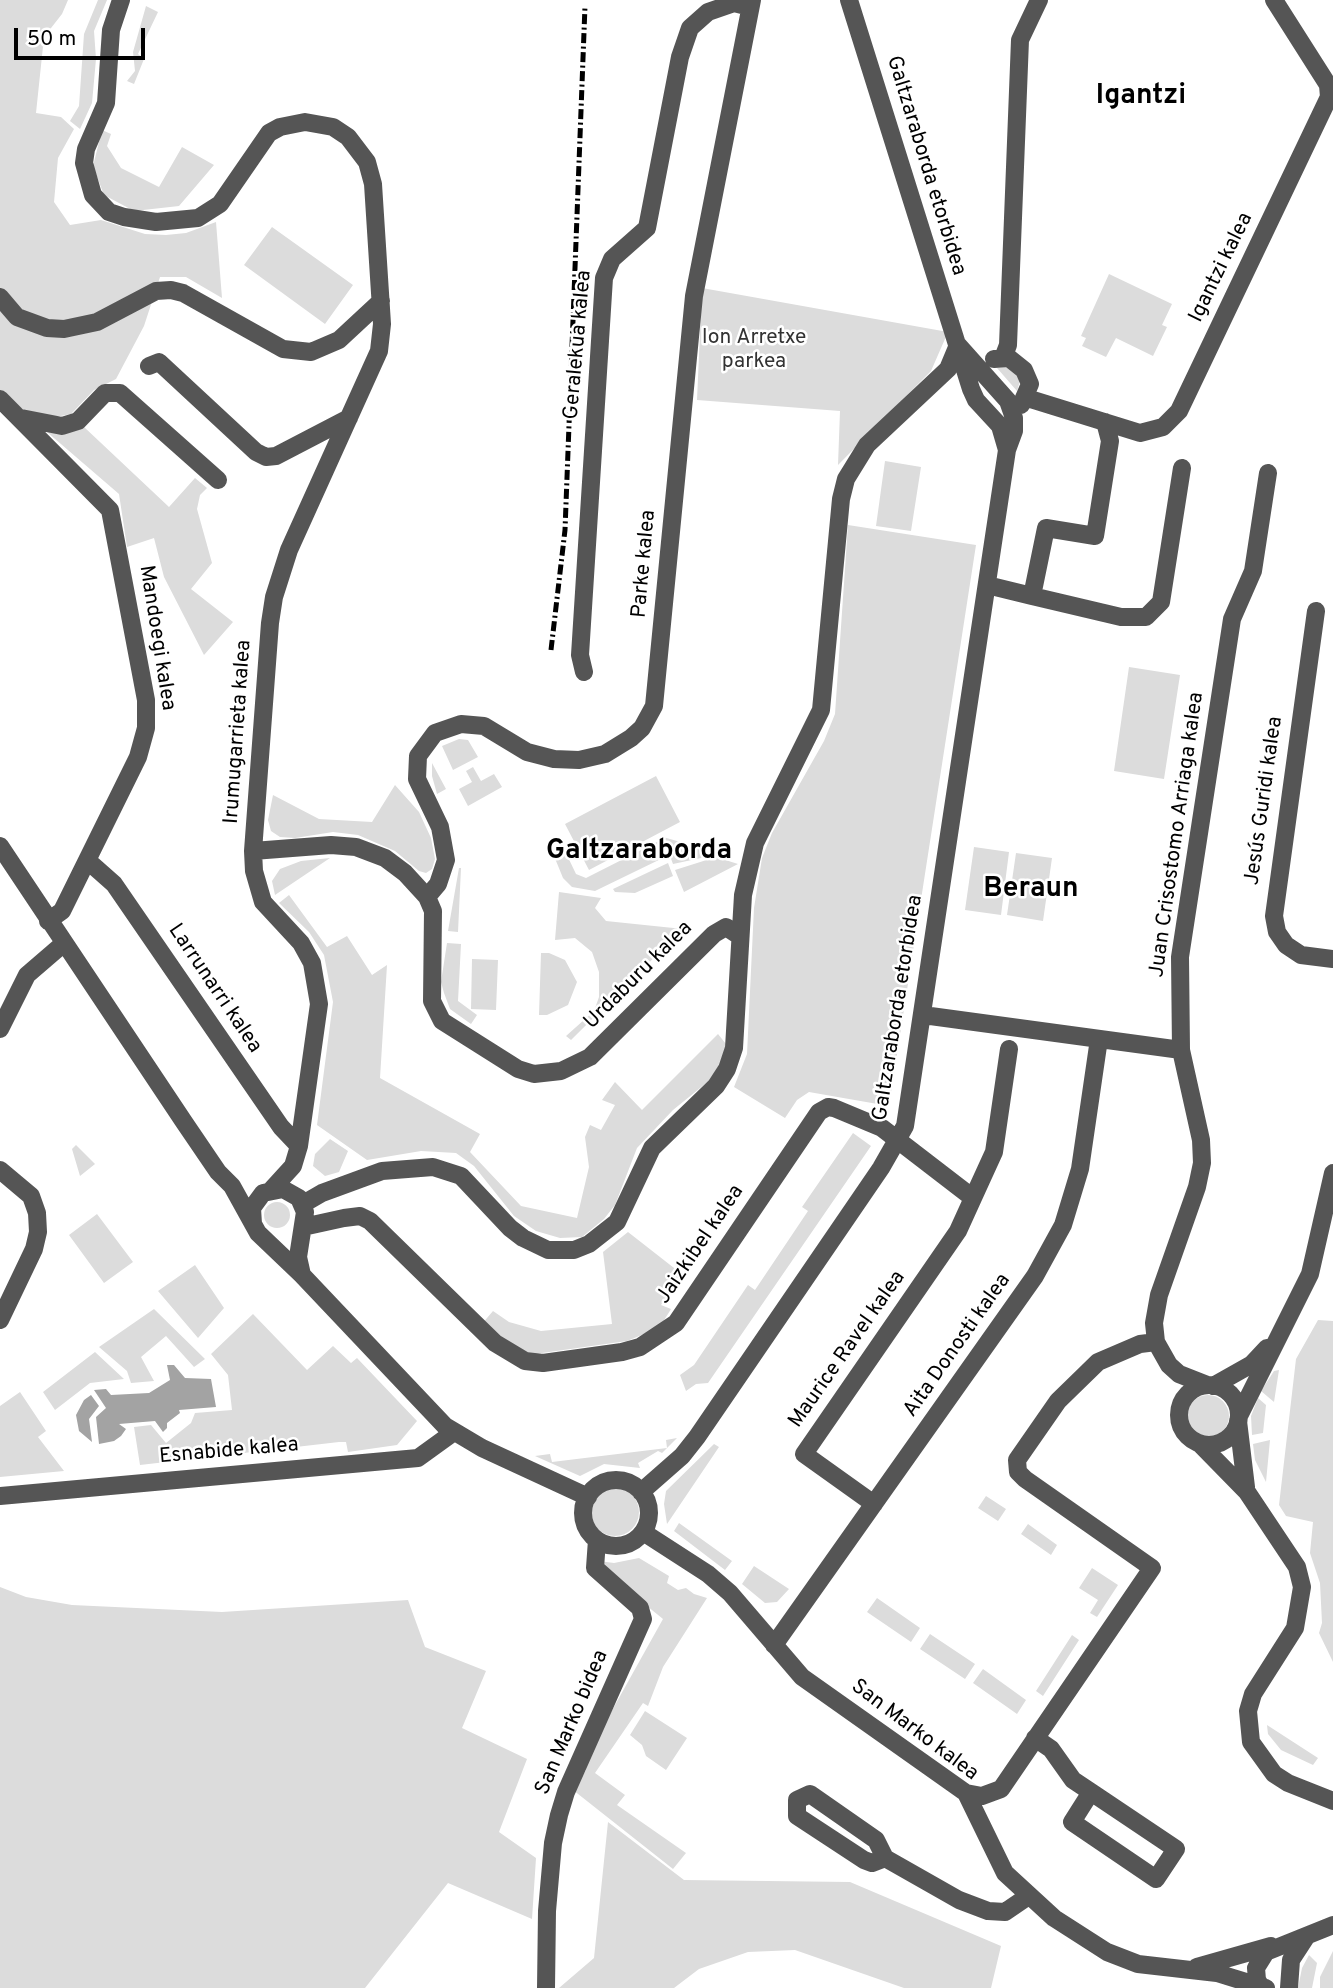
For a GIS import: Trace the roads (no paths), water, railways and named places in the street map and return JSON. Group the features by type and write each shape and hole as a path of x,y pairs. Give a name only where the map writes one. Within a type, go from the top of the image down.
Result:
{"street":[{"name":"Irumugarrieta kalea","path":"121,0 111,30 106,103 86,149 84,163 86,180 99,204 109,212 139,221 198,218 220,204 269,134 279,127 305,122 333,127 359,148 373,184 381,301 379,351 289,550 274,597 253,851 257,886 264,902 301,943 312,963 317,982 318,1027 299,1146 293,1166 299,1199"},
{"name":"Galtzaraborda etorbidea","path":"849,0 963,368"},
{"path":"1003,358 1008,345 1020,40 1038,0"},
{"name":"Igantzi kalea","path":"1027,398 1132,432 1150,432 1163,427 1179,411 1329,97 1328,85 1274,0"},
{"name":"Geralekua kalea","path":"584,672 580,655 604,278 612,259 639,238 647,228 680,57 690,28 708,12 734,3 751,3"},
{"name":"Parke kalea","path":"427,897 438,884 446,860 440,827 417,779 418,756 435,733 452,726 484,726 540,757 579,760 605,754 631,738 642,728 654,706 694,296 751,3"},
{"path":"0,297 17,317 47,328 64,329 97,322 156,291 171,290 183,293 283,349 311,352 339,340 381,301"},
{"path":"232,1186 267,1191 283,1189 299,1199 382,1171 433,1167 461,1176 510,1228 536,1245 562,1252 589,1244 617,1222 652,1148 716,1086 727,1069 737,1026 738,935 743,895 755,843 821,710 841,499 846,479 867,445 963,368 1003,358 1014,360 1024,370 1030,384 1027,398 1012,409 984,410"},
{"path":"149,366 159,362 256,452 266,457 276,456 349,418"},
{"path":"963,368 1000,390 1012,409"},
{"path":"963,368 976,400 1000,426 1007,450"},
{"path":"18,417 46,425 62,426 78,421 105,393 120,393 218,480"},
{"name":"Mandoegi kalea","path":"0,399 110,510 146,700 146,727 140,750 62,911 48,921"},
{"name":"Galtzaraborda etorbidea","path":"641,1492 682,1456 696,1437 898,1141 909,1106 1007,450 1014,431 1012,409"},
{"path":"1032,596 1046,528 1095,536 1110,441 1105,422"},
{"path":"987,585 1121,617 1146,617 1161,602 1182,468"},
{"name":"Juan Crisostomo Arriaga kalea","path":"1179,1412 1168,1365 1156,1342 1154,1323 1159,1295 1197,1187 1202,1163 1201,1140 1181,1050 1180,957 1232,619 1252,571 1268,474"},
{"name":"Jesús Guridi kalea","path":"1316,611 1274,916 1278,932 1286,945 1301,955 1333,959"},
{"path":"253,851 331,845 356,847 385,858 405,873 427,897"},
{"path":"0,846 63,944 218,1172 232,1186 259,1232 454,1432 557,1485 588,1497"},
{"name":"Larrunarri kalea","path":"88,861 114,884 281,1127 299,1146"},
{"name":"Urdaburu kalea","path":"427,897 433,911 435,928 430,973 432,1001 442,1021 518,1069 534,1074 561,1071 590,1057 714,934 726,927 738,935"},
{"path":"0,1029 27,975 63,944"},
{"path":"923,1015 1181,1050"},
{"name":"Aita Donosti kalea","path":"774,1645 1035,1276 1063,1225 1080,1168 1099,1039"},
{"name":"Maurice Ravel kalea","path":"874,1504 804,1454 958,1231 994,1153 1009,1049"},
{"name":"Jaizkibel kalea","path":"302,1229 360,1216 370,1221 495,1343 525,1361 542,1363 622,1352 640,1347 676,1324 819,1112 828,1107 834,1108 882,1128 898,1141"},
{"path":"898,1141 973,1198"},
{"name":"Irumugarrieta kalea","path":"267,1191 293,1166"},
{"path":"0,1170 30,1196 37,1213 38,1231 34,1249 0,1320"},
{"path":"1202,1445 1222,1443 1230,1437 1310,1274 1333,1173"},
{"path":"259,1232 252,1208 267,1191"},
{"path":"299,1199 302,1229 298,1257 302,1275"},
{"path":"259,1232 284,1242 302,1229"},
{"path":"1283,1329 1252,1364 1210,1385 1191,1391 1179,1412 1185,1434 1202,1445 1247,1492 1297,1567 1302,1587 1294,1628 1253,1694 1248,1711 1251,1742 1274,1774 1333,1801"},
{"path":"990,1843 989,1811 1001,1788 1152,1568 1018,1472 1017,1460 1058,1401 1098,1362 1140,1343 1156,1342"},
{"path":"1168,1365 1179,1374 1228,1392 1235,1400 1247,1492"},
{"name":"Esnabide kalea","path":"0,1496 418,1458 454,1432"},
{"path":"617,1480 626,1482 641,1492 648,1507 643,1532 636,1539 617,1546 597,1540 590,1533 583,1516 588,1497 600,1484 617,1480"},
{"name":"San Marko kalea","path":"643,1532 708,1574 730,1593 802,1677 966,1794 1005,1873 1027,1897 1081,1937 1122,1959 1154,1968 1231,1976 1263,1987"},
{"name":"San Marko bidea","path":"546,1988 547,1911 553,1843 559,1815 566,1792 643,1619 640,1608 595,1568 597,1540"},
{"path":"1035,1738 1051,1749 1073,1780 1091,1791 1176,1849 1156,1879 1072,1822 1091,1791"},
{"path":"966,1794 982,1796 1001,1788"},
{"path":"885,1858 872,1863 854,1854 797,1816 797,1800 810,1794 876,1840 885,1858 937,1889 988,1911 1014,1909 1027,1897"},
{"path":"1289,1988 1291,1960 1306,1937 1333,1925"},
{"name":"San Marko kalea","path":"1187,1970 1306,1937"},
{"path":"1263,1987 1256,1975 1257,1962 1278,1944"}],"railway":[{"path":"551,650 565,530 585,6"}],"district":[{"name":"Igantzi","path":"1141,97"},
{"name":"Galtzaraborda","path":"639,852"},
{"name":"Beraun","path":"1031,890"}],"park label":[{"name":"Ion Arretxe parkea","path":"754,351"}]}
